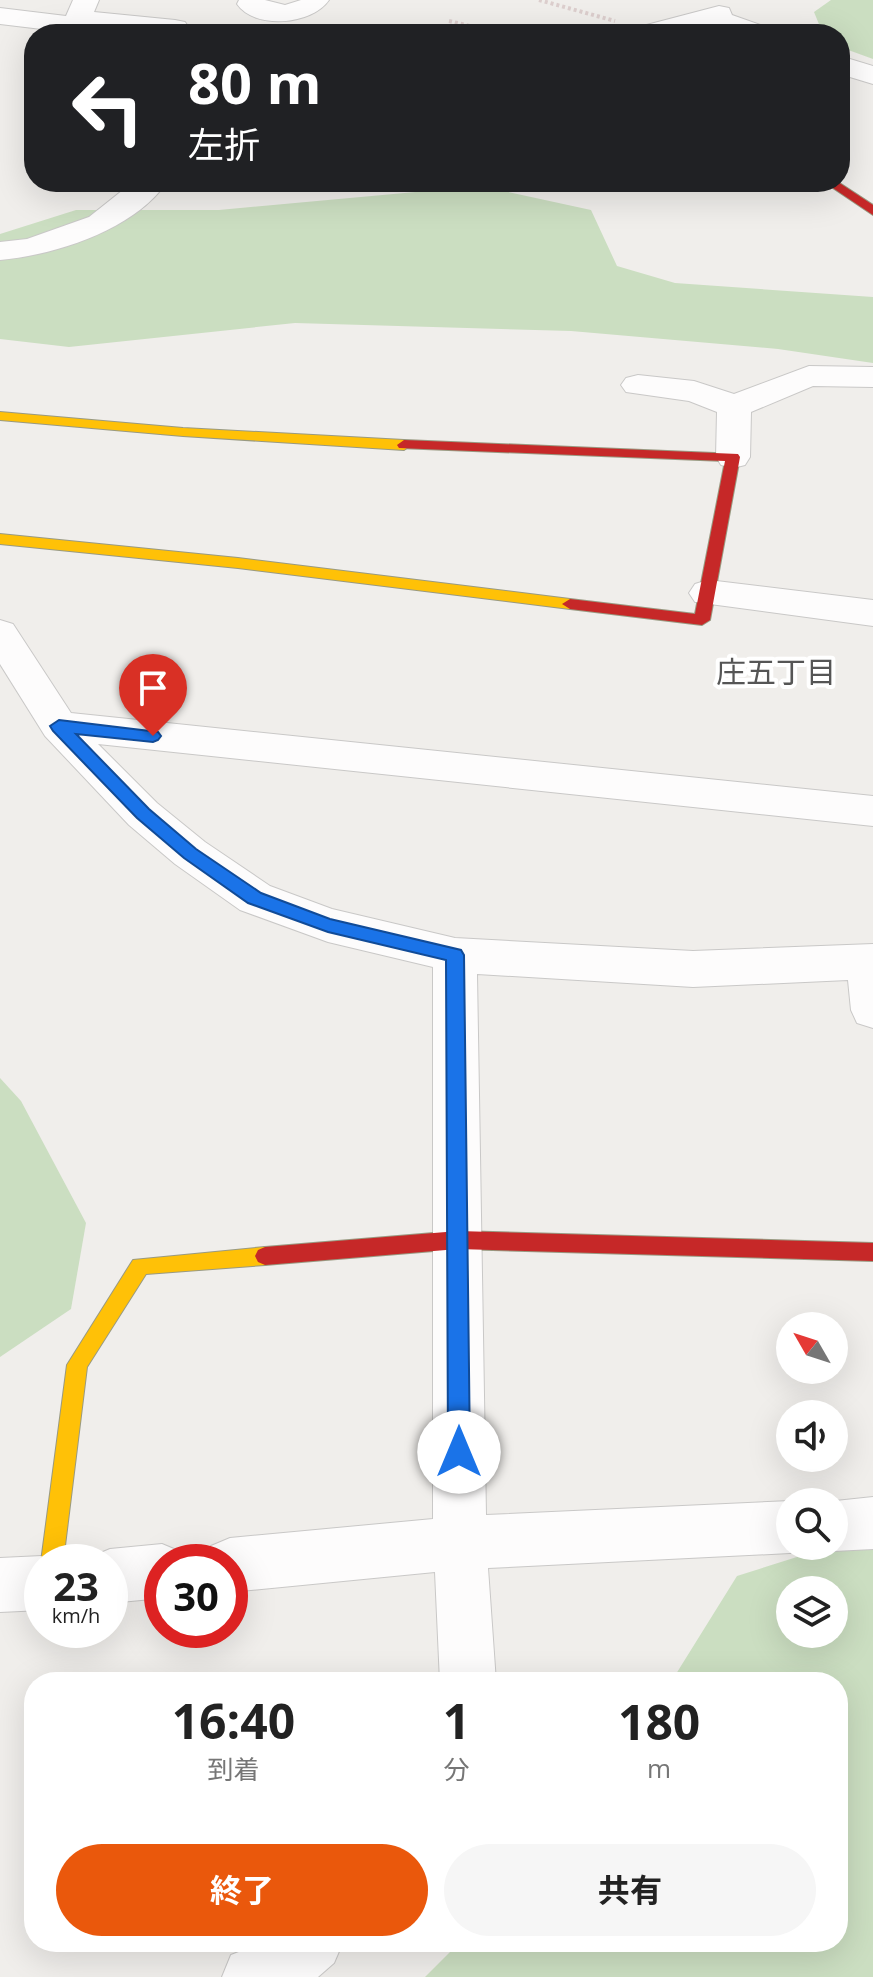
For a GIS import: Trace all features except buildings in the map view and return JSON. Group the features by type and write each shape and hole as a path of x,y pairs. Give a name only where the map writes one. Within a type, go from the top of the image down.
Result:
{"street":[{"path":"252,0 250,4 262,11 296,13 312,6 316,0"},
{"path":"82,10 154,24"},
{"path":"0,16 67,24"},
{"path":"687,24 718,17"},
{"path":"850,68 873,76"},
{"path":"0,251 31,248 100,224 140,192"},
{"path":"845,192 873,211"},
{"path":"638,385 694,391 734,406 809,376 873,377"},
{"path":"0,539 238,563 702,620 733,457 734,406"},
{"path":"0,416 108,428 441,446 733,457"},
{"path":"708,593 873,613"},
{"path":"0,633 59,726 143,814 190,853 255,898 328,925 455,955 693,969 870,961 873,1010"},
{"path":"59,726 873,811"},
{"path":"455,955 460,1543 467,1672"},
{"path":"54,1544 77,1365 140,1266 458,1240 873,1252"},
{"path":"848,1524 873,1523"},
{"path":"248,1563 460,1543 776,1528"},
{"path":"0,1585 24,1584"},
{"path":"253,1977 288,1963 301,1952"}],"path":[{"path":"539,0 618,24"},
{"path":"449,21 462,24"}],"green space":[{"path":"831,0 873,0 873,59 850,51 850,24 819,24 814,12"},
{"path":"416,192 508,192 591,210 617,266 675,283 873,297 873,363 778,349 571,331 295,323 69,347 0,339 0,234 76,210 219,210"},
{"path":"0,1078 21,1101 86,1223 71,1309 0,1357"},
{"path":"873,1533 873,1977 425,1977 450,1952 848,1952 848,1672 677,1672 737,1576 788,1560 848,1560 848,1541"}],"traffic: slow":[{"path":"0,416 183,432 404,445"},
{"path":"0,539 238,563 570,604"},
{"path":"54,1544 77,1365 140,1266 265,1256"}],"traffic: jam":[{"path":"845,192 873,211"},
{"path":"404,445 733,457 702,620 570,604"},
{"path":"265,1256 458,1240 873,1252"}],"district":[{"name":"庄五丁目","path":"776,673"}],"route":[{"path":"153,736 59,726 143,814 190,853 255,898 328,925 455,955 459,1452"}]}
